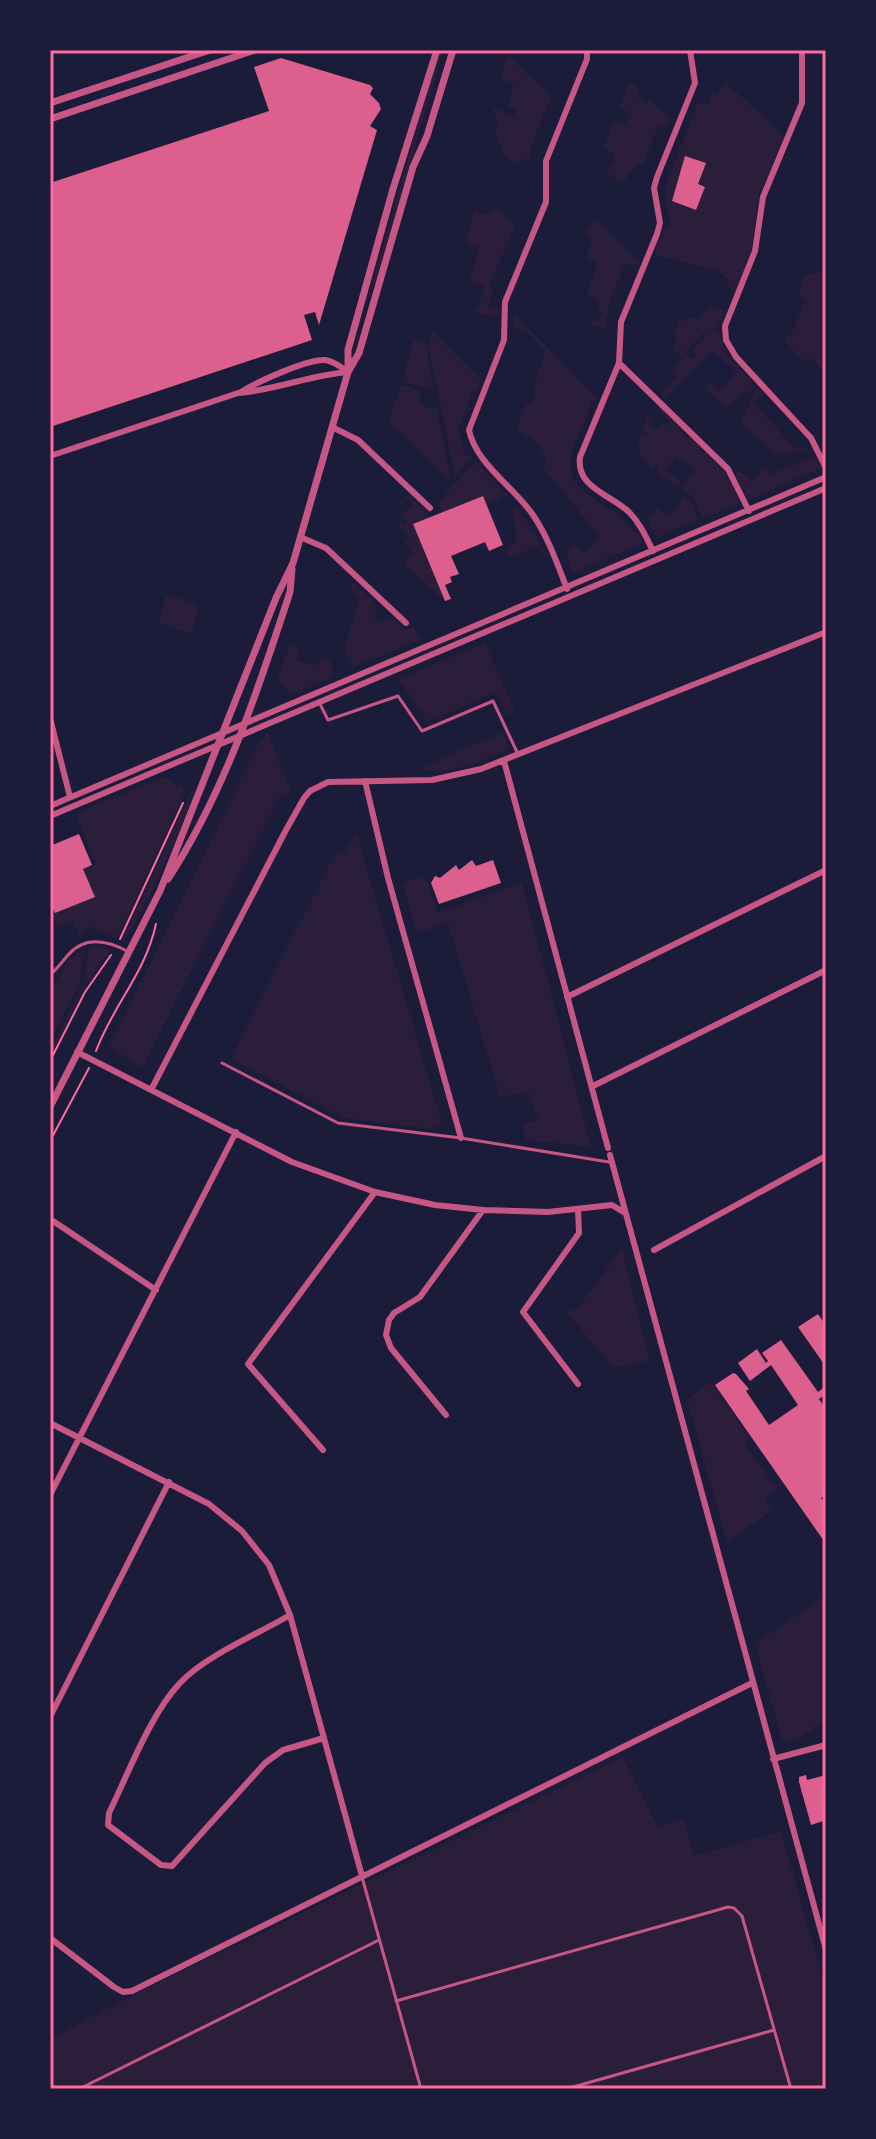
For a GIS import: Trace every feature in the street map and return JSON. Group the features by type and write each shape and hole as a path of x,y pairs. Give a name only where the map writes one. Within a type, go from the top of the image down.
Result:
{"street":[{"path":"50,103 210,50"},
{"path":"50,119 255,50"},
{"path":"348,372 348,350 393,189 437,50"},
{"path":"160,891 183,857 208,808 244,724 290,592 293,563 348,372 359,353 413,167 427,136 453,50"},
{"path":"570,596 540,525 520,498 478,453 469,430 504,340 505,302 546,202 546,161 587,59 587,50"},
{"path":"653,551 632,515 589,485 579,466 619,363 621,322 660,223 654,188 695,83 690,50"},
{"path":"802,50 802,103 763,197 755,251 725,326 726,340 736,357 811,438 826,468"},
{"path":"50,456 238,393 258,381 320,361 334,363 348,372"},
{"path":"619,363 728,469 749,511"},
{"path":"238,393 262,392 309,377 348,372"},
{"path":"332,427 358,440 430,508"},
{"path":"50,806 826,477"},
{"path":"50,816 826,488"},
{"path":"300,537 326,548 406,623"},
{"path":"50,1107 160,891 276,598 293,563"},
{"path":"151,1090 286,830 310,791 328,782 432,780 481,769 826,632"},
{"path":"50,718 70,797"},
{"path":"504,761 826,1950"},
{"path":"365,781 389,882 461,1138"},
{"path":"567,997 826,870"},
{"path":"593,1086 826,970"},
{"path":"77,1052 292,1162 375,1192 435,1205 483,1210 532,1212 612,1205 625,1213"},
{"path":"50,1495 236,1132"},
{"path":"654,1250 826,1156"},
{"path":"323,1450 248,1364 375,1192"},
{"path":"578,1209 579,1233 523,1312 578,1384"},
{"path":"446,1415 391,1348 386,1328 394,1313 420,1297 483,1210"},
{"path":"53,1221 156,1290"},
{"path":"50,1423 209,1504 242,1531 269,1565 281,1587 290,1615 362,1876"},
{"path":"50,1717 169,1482"},
{"path":"290,1615 200,1666 179,1683 157,1715 109,1813 108,1825 161,1865 172,1866 265,1763 283,1750 324,1738"},
{"path":"50,1938 123,1992 132,1991 752,1683"},
{"path":"773,1759 826,1745"}],"lane":[{"path":"319,701 328,720 398,696 422,731 493,701 518,755"},
{"path":"50,975 70,951 86,942 100,941 129,952"},
{"path":"222,1063 338,1123 610,1155"},
{"path":"362,1876 421,2089"},
{"path":"396,2001 728,1907 739,1911 742,1916 791,2089"},
{"path":"79,2089 379,1940"},
{"path":"566,2089 774,2029"}],"path":[{"path":"50,1061 85,992 117,945 183,803"},
{"path":"50,1141 93,1060 101,1037 132,987 151,948 158,915"}],"shaded area":[{"path":"439,50 443,50 374,287 371,287"},
{"path":"507,54 551,96 532,144 529,162 524,158 515,164 500,151 502,145 497,144 499,138 494,136 498,123 492,108 514,115 516,109 508,106 513,83 501,79"},
{"path":"630,82 641,91 637,95 645,104 650,100 672,121 668,126 659,124 642,165 638,163 622,184 605,171 615,161 614,155 604,147 614,121 625,125 630,113 620,107"},
{"path":"725,82 782,133 786,141 759,195 751,251 737,291 729,289 728,279 716,271 655,255 657,244 670,221 664,190 698,102 707,105 712,93 716,96"},
{"path":"494,205 515,226 489,286 493,290 488,306 498,310 497,316 472,310 479,304 485,286 469,281 479,248 465,243 474,211 488,215"},
{"path":"597,219 639,262 637,265 625,264 610,299 606,328 590,325 592,320 599,320 602,312 597,307 600,301 586,295 598,263 585,258 593,238 583,233"},
{"path":"825,271 826,335 823,353 826,374 811,358 805,363 784,340 792,332 806,300 798,296 806,275"},
{"path":"714,301 712,307 724,311 718,327 714,329 720,334 726,354 754,385 751,394 745,390 728,406 724,406 705,387 710,382 720,391 737,372 712,351 665,399 661,394 676,378 671,370 686,354 692,359 696,355 691,350 706,335 703,333 681,357 673,349 678,320 700,318"},
{"path":"514,313 597,399 592,402 571,453 571,477 634,532 638,532 643,543 573,573 566,552 574,544 584,554 600,537 542,466 547,461 539,452 541,449 516,427 526,405 532,402 536,393 534,386 545,351 532,336 514,328"},
{"path":"432,331 481,380 478,392 473,391 458,430 464,454 472,457 455,477 428,344"},
{"path":"414,338 425,343 433,386 429,389 402,382"},
{"path":"401,385 420,390 420,402 426,408 437,408 450,477 448,480 388,421"},
{"path":"756,388 763,395 753,401 755,405 796,449 805,446 807,449 776,456 741,423"},
{"path":"661,408 687,438 689,436 699,446 698,450 717,463 720,471 723,469 733,484 739,503 703,518 694,498 682,489 695,469 676,456 665,471 681,482 678,487 656,473 658,467 652,470 644,462 640,454 639,434 646,433 642,430 648,413 653,416 649,426 657,429 662,423 666,426 670,422 659,410"},
{"path":"816,455 822,468 748,500 735,474 739,470 752,482 765,468 772,474"},
{"path":"475,461 507,495 487,505 482,496 442,512 437,504"},
{"path":"409,495 430,518 413,525 445,601 404,563 413,553 404,544 410,537 398,526 401,522 404,526 407,523 401,516 413,505 407,498 398,506 396,504"},
{"path":"684,496 693,506 698,520 657,537 648,520 656,508 670,517"},
{"path":"514,506 546,553 540,545 509,558 505,550 516,542"},
{"path":"355,583 377,605 374,618 379,622 391,618 407,631 413,626 422,639 352,668 344,648 360,597 350,592"},
{"path":"166,595 199,604 192,634 159,623"},
{"path":"485,643 515,711 508,715 496,692 428,722 398,679"},
{"path":"290,645 300,648 297,661 318,665 321,656 330,661 335,676 291,695 278,677"},
{"path":"503,732 510,749 452,770 428,771 419,768"},
{"path":"268,733 291,791 280,796 143,1067 109,1048 258,744"},
{"path":"164,777 178,786 181,784 185,793 117,939 88,926 80,938 72,921 56,928 50,902 55,913 95,896 83,869 96,865 76,816 96,804"},
{"path":"195,783 186,815 166,863 125,940 123,938"},
{"path":"356,832 442,1124 431,1129 343,1118 231,1059 336,851 344,853"},
{"path":"424,874 438,913 522,882 591,1147 526,1140 523,1125 538,1120 528,1092 500,1097 448,923 417,933 402,883"},
{"path":"99,945 110,951 85,987 50,1057 50,1050 83,985 89,947"},
{"path":"85,949 80,982 50,1042 50,985 56,982 69,959"},
{"path":"622,1248 650,1360 614,1368 567,1313 569,1309 575,1312"},
{"path":"711,1382 751,1439 745,1444 777,1489 765,1498 773,1510 727,1542 687,1399"},
{"path":"826,1596 826,1718 800,1739 786,1742 782,1740 755,1643"},
{"path":"622,1757 658,1826 684,1818 694,1856 781,1831 826,1991 826,2089 50,2089 50,2039 115,2004"}],"building":[{"path":"281,58 370,85 373,88 370,94 381,109 370,126 377,130 319,325 315,312 304,315 312,340 50,427 50,183 269,111 254,67"},
{"path":"685,156 706,163 698,184 705,187 696,210 672,201"},
{"path":"483,496 503,545 489,551 485,542 451,556 459,574 450,577 452,582 445,585 451,599 445,601 413,524"},
{"path":"79,834 92,865 83,869 95,897 55,913 50,902 50,846"},
{"path":"472,860 476,866 493,860 501,883 439,904 431,883 435,876 440,878 456,865 459,870"},
{"path":"818,1314 826,1326 826,1367 798,1327"},
{"path":"781,1340 818,1392 826,1386 826,1394 819,1399 826,1409 826,1494 821,1498 826,1505 826,1544 715,1385 736,1374 749,1389 746,1391 769,1425 798,1405 771,1365 750,1381 738,1363 757,1349 766,1363 768,1361 762,1353"},
{"path":"806,1775 807,1780 826,1775 826,1820 811,1825 799,1782 799,1777"}]}
